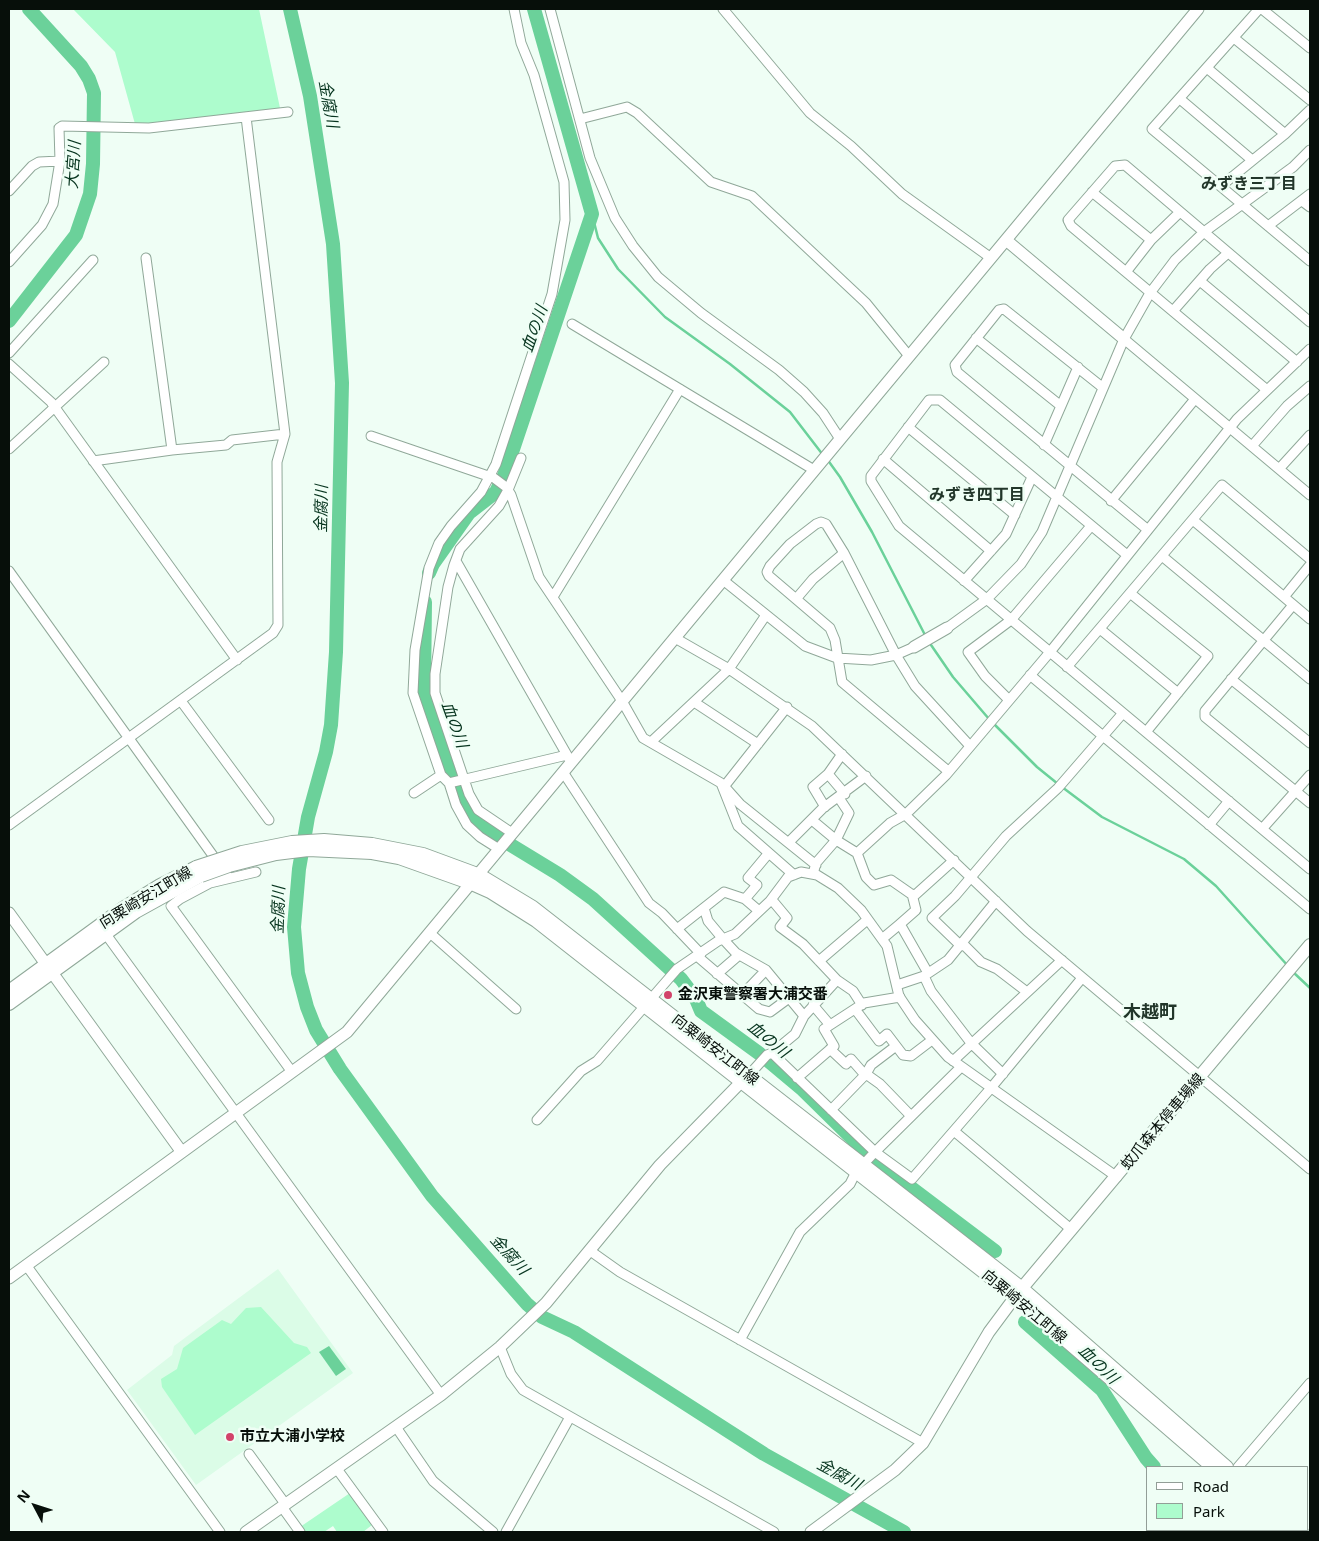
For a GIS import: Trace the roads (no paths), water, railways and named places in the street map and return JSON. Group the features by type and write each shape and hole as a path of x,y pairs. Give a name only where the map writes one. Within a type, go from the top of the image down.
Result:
{"main road":[{"name":"向粟崎安江町線","path":"9,1004 49,968 142,896 242,852 292,842 324,840 372,849 423,854 533,907 647,1003 861,1167 1019,1292 1226,1466"},
{"name":"向粟崎安江町線","path":"9,991 105,933 199,872"},
{"name":"蚊爪森本停車場線","path":"1019,1292 1310,945"},
{"name":"向粟崎安江町線","path":"1019,1292 1211,1466"}],"street":[{"path":"499,849 480,837 467,824 456,805 449,783 441,775 413,692 415,650 429,568 439,543 492,477 552,294 565,220 564,182 534,75 521,43 514,9"},
{"path":"550,9 590,158 615,218 658,277 701,313 779,370 804,392 823,413 840,439"},
{"path":"723,9 810,113 851,146 902,194 991,258"},
{"path":"9,1278 347,1032 476,880 499,849 563,772 569,759 622,701 675,638 1198,9"},
{"path":"1310,48 1261,9 1152,130 1310,261"},
{"path":"1234,38 1310,100"},
{"path":"1207,68 1285,134"},
{"path":"1180,99 1252,160"},
{"path":"580,119 626,107 637,113 711,182 752,196 866,304 909,356"},
{"path":"1220,186 1285,134 1310,110"},
{"path":"9,262 42,225 53,204 60,161 59,128 62,126 148,128 288,112"},
{"path":"9,825 237,660 273,633 278,625 277,462 285,434 246,117"},
{"path":"723,580 805,646 837,658 871,660 896,655 947,628 987,600 1021,564 1042,532 1102,387 1124,339 1150,293 1175,260 1204,232 1293,167 1310,150"},
{"path":"9,191 32,166 39,162 60,161"},
{"path":"1267,390 1070,226 1068,220 1115,166 1125,166 1310,322"},
{"path":"1092,192 1151,240"},
{"path":"1268,226 1310,194"},
{"path":"1302,201 1310,207"},
{"path":"1126,272 1151,240 1180,212"},
{"path":"1006,240 1310,493"},
{"path":"1173,311 1228,253"},
{"path":"146,258 172,450"},
{"path":"9,353 92,260"},
{"path":"1200,281 1297,362"},
{"path":"1102,387 1004,310 999,310 955,365 955,370 1069,467 1148,530"},
{"path":"572,324 680,389 817,467"},
{"path":"976,338 1061,406"},
{"path":"856,853 890,823 906,814 948,771 1050,652 1230,428 1310,349"},
{"path":"9,449 104,362"},
{"path":"9,364 55,407 237,660"},
{"path":"1044,445 1078,368"},
{"path":"1252,446 1287,406 1310,386"},
{"path":"553,597 680,389"},
{"path":"1111,501 1195,399"},
{"path":"1127,555 940,400 929,400 871,476 871,481 899,526 1310,869"},
{"path":"908,427 1015,515"},
{"path":"94,460 226,445 232,440 285,434"},
{"path":"1279,469 1310,435"},
{"path":"372,436 492,477 507,489 539,577 622,701 643,738 709,774 721,783 740,804 789,842 814,869 861,910 887,946 900,998 932,1040 960,1068 1117,1177"},
{"path":"512,833 478,810 469,794 436,693 435,674 445,606 460,549 499,506 521,458"},
{"path":"883,460 991,550"},
{"path":"964,580 1006,534 1032,477"},
{"path":"1068,667 1222,485 1310,559"},
{"path":"1192,520 1310,619"},
{"path":"948,771 842,682 835,640 830,628 768,576 767,572 770,566 790,544 821,522 826,524 844,553 896,655 915,686 970,746"},
{"path":"1009,700 985,676 968,652 1011,620 1091,526"},
{"path":"796,599 813,579 844,553"},
{"path":"1162,556 1310,679"},
{"path":"456,561 569,759"},
{"path":"1284,597 1310,565"},
{"path":"9,571 229,878"},
{"path":"1130,593 1208,656 1146,732"},
{"path":"1294,605 1205,710 1205,717 1310,803"},
{"path":"651,742 729,670 766,615"},
{"path":"1100,629 1178,693"},
{"path":"675,638 729,670 812,726 996,901 1082,978 1310,1169"},
{"path":"1030,675 1103,738 1310,909"},
{"path":"1232,679 1310,744"},
{"path":"181,700 268,820"},
{"path":"694,702 758,744"},
{"path":"723,787 786,707"},
{"path":"932,918 955,896 970,876 1006,836 1058,788 1123,713"},
{"path":"825,807 813,787 828,774 842,754"},
{"path":"449,783 464,778 569,759"},
{"path":"563,772 649,903 677,929 717,974 759,1009 770,1012 789,998"},
{"path":"538,1120 581,1071 597,1061 673,973 722,939 735,934 772,900 788,877 814,869 836,840 849,813 842,796 828,774"},
{"path":"1262,829 1310,774"},
{"path":"414,792 441,775"},
{"path":"789,842 825,807 866,776"},
{"path":"723,787 738,826 794,875"},
{"path":"1208,824 1229,801"},
{"path":"812,820 836,840 856,853 866,877 874,885 891,880 914,896 954,860"},
{"path":"745,899 757,885 748,878 768,854"},
{"path":"256,872 229,878 203,887 171,906 292,1072"},
{"path":"677,929 724,892 745,899 759,911"},
{"path":"912,894 916,910 932,918 981,962 997,969 1027,992"},
{"path":"772,900 787,918 780,927 803,944 836,980 853,991 859,1007 878,1041 887,1034 903,1055 911,1056 932,1040"},
{"path":"897,985 926,974 948,960 996,901"},
{"path":"704,908 708,921 722,939 738,954 766,970 804,1016"},
{"path":"882,939 916,910"},
{"path":"9,913 181,1151"},
{"path":"819,961 867,920"},
{"path":"900,924 926,974 932,991 971,1043 1003,1074"},
{"path":"105,933 440,1395"},
{"path":"430,933 516,1009"},
{"path":"717,974 738,954"},
{"path":"953,1061 1062,960"},
{"path":"742,995 766,970"},
{"path":"767,1056 798,1078 874,1152 912,1179 1003,1074 1082,978"},
{"path":"246,1532 440,1395 513,1335 546,1302 660,1165 767,1056 795,1034 804,1016 836,980"},
{"path":"798,1078 834,1046 824,1029 859,1007 900,998"},
{"path":"813,1006 830,1025"},
{"path":"831,1110 865,1075 871,1066 896,1046"},
{"path":"830,1049 846,1064 851,1059 865,1075 880,1084 910,1115"},
{"path":"740,1340 800,1232 850,1184 874,1152 910,1115 960,1068"},
{"path":"954,1131 1072,1230"},
{"path":"589,1250 620,1272 923,1443"},
{"path":"26,1266 220,1532"},
{"path":"810,1532 896,1470 923,1443 988,1332 1019,1292"},
{"path":"500,1347 510,1374 523,1390 774,1532"},
{"path":"1239,1466 1310,1383"},
{"path":"506,1532 570,1417"},
{"path":"396,1427 434,1481 493,1532"},
{"path":"249,1454 300,1532"},
{"path":"337,1469 383,1532"}],"waterway":[{"name":"大宮川","path":"9,321 76,235 90,194 93,164 94,93 89,79 81,66 29,9"},
{"name":"金腐川","path":"290,9 310,96 333,244 342,383 336,652 331,725 326,752 308,817 299,869 294,927 298,973 307,1007 316,1030 340,1069 432,1196 527,1304 542,1317 574,1332 764,1454 904,1532"},
{"name":"血の川","path":"429,573 433,564 469,513 496,492 504,476 592,214 534,9"},
{"path":"592,214 598,238 618,269 665,317 730,364 790,412 823,455"},
{"path":"827,459 840,477 872,532 925,635"},
{"name":"血の川","path":"425,602 424,688 431,718 472,817 496,836 560,875 593,899 681,979 696,999 701,1011 760,1054 803,1090 866,1152 995,1251"},
{"path":"929,642 953,677 989,719 1037,767 1058,784"},
{"path":"1062,787 1102,817 1184,859 1216,886 1288,966"},
{"path":"1293,972 1310,988"},
{"name":"血の川","path":"1025,1322 1102,1390 1153,1466"}],"place":[{"name":"金沢東警察署大浦交番","path":"668,995"},
{"name":"市立大浦小学校","path":"230,1437"}],"district":[{"name":"みずき三丁目","path":"1249,184"},
{"name":"みずき四丁目","path":"977,495"},
{"name":"木越町","path":"1150,1013"}]}
